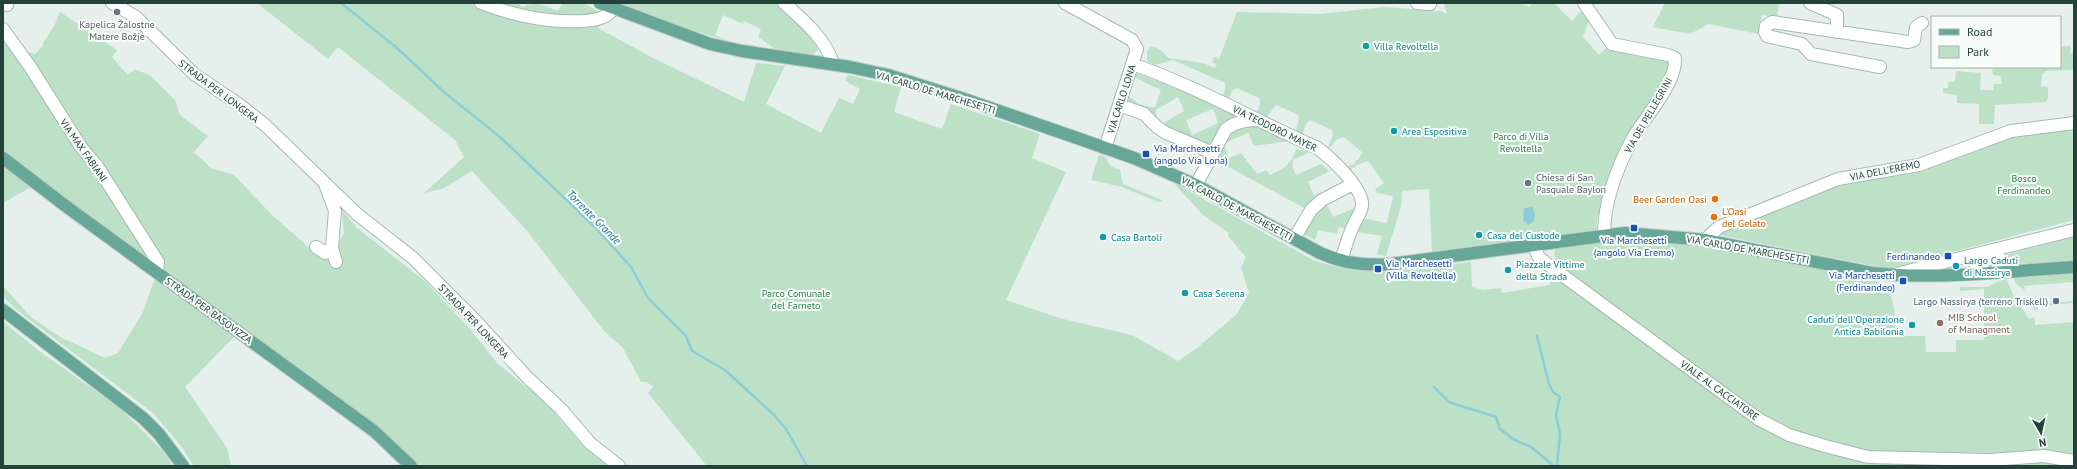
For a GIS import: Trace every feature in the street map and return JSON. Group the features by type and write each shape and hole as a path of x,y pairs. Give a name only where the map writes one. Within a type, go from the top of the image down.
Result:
{"main road":[{"name":"VIA CARLO DE MARCHESETTI","path":"600,3 710,44 742,51 833,64 888,75 1105,148 1196,185 1320,254 1341,260 1371,265 1386,264 1604,235 1649,234 1705,240 1872,273 1921,276 1970,274"},
{"name":"STRADA PER BASOVIZZA","path":"3,158 374,431 411,466"},
{"path":"1970,274 2074,267"},
{"path":"3,310 143,418 159,434 183,466"}],"street":[{"name":"STRADA PER LONGERA","path":"112,3 136,17 181,63 265,125 325,181 357,214 426,269 526,376 561,409 590,443 619,466"},
{"path":"481,3 516,15 549,21 595,20 607,16 613,9"},
{"path":"784,3 822,41 831,57 833,64"},
{"name":"VIA CARLO LONA","path":"1065,3 1132,40 1137,49 1105,148"},
{"path":"1418,3 1430,4"},
{"name":"VIA DEI PELLEGRINI","path":"1584,3 1612,44 1668,55 1675,58 1675,65 1670,80 1634,136 1620,165 1604,213 1604,235"},
{"path":"1810,3 1837,15 1837,32"},
{"path":"1880,67 1811,54 1802,44 1767,36 1765,32 1766,26 1772,22 1910,42 1915,37 1917,25 1922,23"},
{"name":"VIA MAX FABIANI","path":"3,29 29,65 81,147 97,166 158,262 157,272"},
{"name":"VIA TEODORO MAYER","path":"1132,64 1165,75 1316,147 1337,165 1353,184 1362,200 1362,206 1341,260"},
{"path":"1119,105 1144,114 1157,127 1171,135 1213,153"},
{"path":"1196,185 1226,129 1230,125 1246,120 1258,120"},
{"name":"VIA DELL'EREMO","path":"1705,240 1710,233 1720,227 1838,179 1919,165 2011,131 2074,124"},
{"name":"STRADA PER LONGERA","path":"325,181 335,211 332,248 336,262"},
{"path":"1294,239 1311,210 1322,200 1353,184"},
{"path":"1890,275 2074,230"},
{"path":"1546,243 1549,258 1556,269"},
{"path":"1534,244 1538,256 1556,269"},
{"path":"316,247 325,253 332,248"},
{"path":"2002,248 1996,257 1996,262 2001,269 2007,271"},
{"path":"1970,274 2002,248"},
{"name":"VIALE AL CACCIATORE","path":"1556,269 1749,413 1795,437 1868,457 1989,460 2044,456 2074,461"}],"green space":[{"name":"Parco Comunale del Farneto","path":"257,3 470,3 486,9 603,23 598,28 653,58 744,102 756,63 785,66 766,104 821,133 839,98 853,104 860,89 845,81 848,75 901,87 894,112 942,129 951,104 1040,134 1032,158 1066,172 1006,300 1059,318 1132,335 1178,361 1197,348 1237,314 1249,293 1241,267 1246,257 1228,236 1229,233 1203,215 1173,182 1313,260 1334,266 1353,270 1392,271 1471,262 1472,287 1483,290 1501,288 1502,293 1550,285 1550,277 1554,274 1740,414 1777,435 1808,447 1846,458 1871,462 2043,460 2074,466 707,466 648,393 653,387 647,382 641,382 623,348 604,331 528,232 472,171 442,189 424,193 464,157 455,140 338,47 328,59"},
{"path":"491,3 516,3 523,7 537,4 558,11 562,3 583,3 600,12 598,16 551,19"},
{"path":"619,3 775,3 806,31 816,44 818,50 812,55 778,51 758,37 761,29 744,21 743,24 723,15 715,35 731,42 647,16"},
{"name":"Parco di Villa Revoltella","path":"1444,3 1520,3 1530,7 1532,3 1554,3 1572,21 1582,10 1589,21 1583,37 1599,55 1608,46 1668,58 1670,69 1611,179 1597,219 1596,231 1432,252 1429,189 1402,191 1401,206 1386,256 1377,254 1382,236 1356,232 1362,218 1387,223 1393,196 1377,193 1375,189 1384,183 1368,161 1357,165 1349,171 1346,167 1354,164 1363,153 1344,137 1336,140 1330,148 1328,147 1333,135 1332,130 1310,120 1306,124 1302,135 1295,132 1299,120 1298,115 1276,105 1266,118 1256,115 1260,104 1259,98 1237,88 1232,91 1229,99 1222,97 1225,90 1225,83 1173,60 1155,65 1147,61 1147,51 1150,47 1153,47 1160,50 1168,58 1203,63 1215,68 1217,64 1212,62 1214,57 1219,59 1237,12 1320,14 1384,7 1441,11 1447,14"},
{"path":"1665,3 1779,3 1777,17 1762,15 1758,34 1709,24 1690,34 1653,27"},
{"path":"60,12 117,50 112,57 128,75 135,69 151,76 175,100 180,115 208,136 194,152 211,168 234,175 272,215 313,251 330,256 334,267 340,267 338,244 344,233 342,210 357,228 426,282 469,328 498,364 544,401 583,446 608,466 420,466 379,428 69,203 3,151 3,34 25,51 35,54 43,46 43,43 55,24"},
{"path":"2071,46 2070,53 2073,53 2073,70 2046,71 2042,74 2041,86 2048,87 2048,98 2046,102 1995,105 1994,124 1979,124 1979,104 1957,103 1957,95 1943,93 1943,88 1948,88 1948,82 1955,82 1956,71 1981,73 1980,90 1993,90 1994,84 2002,84 2001,76 1993,75 1992,68 2061,68 2061,47"},
{"path":"1135,73 1176,88 1242,118 1211,148 1162,126 1126,102 1128,96 1144,106 1155,107 1161,90 1134,77","holes":["1178,97 1184,111 1162,124 1156,115 1156,110","1213,109 1218,123 1192,135 1186,120"]},
{"path":"1256,125 1289,141 1254,146 1248,133 1225,143 1225,148 1229,158 1241,153 1257,174 1266,170 1270,175 1279,171 1289,163 1296,149 1310,152 1293,160 1292,166 1296,175 1321,164 1330,171 1308,182 1314,196 1341,184 1306,209 1214,159 1228,134 1238,128"},
{"name":"Bosco Ferdinandeo","path":"2074,128 2074,220 1893,268 1883,268 1720,235 1727,230 1840,184 1916,173 2009,136"},
{"path":"1099,155 1106,157 1111,166 1120,170 1123,184 1162,200 1162,202 1158,202 1122,187 1091,180"},
{"path":"3,164 31,187 3,203"},
{"path":"1326,204 1333,217 1355,208 1355,213 1347,229 1339,227 1337,234 1318,230 1315,240 1301,233 1312,214"},
{"path":"2074,236 2074,260 2009,264 2004,260 2009,254"},
{"path":"1618,239 1650,240 1749,254 1879,281 1885,287 1892,299 1895,313 1895,336 1925,336 1926,352 1956,352 1956,340 1984,340 1984,289 1960,291 1960,287 1987,287 2006,278 2013,294 2029,319 2035,317 2035,325 2074,322 2074,455 2046,450 1975,456 1861,451 1809,436 1771,420 1735,396 1557,264 1554,253 1556,248"},
{"path":"2074,273 2074,282 2024,286 2025,290 2016,284 2013,277"},
{"path":"155,278 235,336 185,387 227,448 231,466 194,466 181,446 153,413 18,311 3,297 3,286 31,317 60,337 105,358 118,353 143,312"},
{"path":"2036,297 2038,304 2074,301 2074,303 2038,306 2038,310 2035,310 2026,300"},
{"path":"3,322 46,356 119,407 162,450 173,466 3,466"}],"water":[{"path":"1533,207 1535,215 1534,221 1528,225 1523,220 1524,208"}],"waterway":[{"name":"Torrente Grande","path":"341,3 397,48 444,92 500,137 594,226 631,267 648,298 686,336 692,351 725,370 774,415 786,429 807,466"},
{"path":"1537,336 1549,384 1553,392 1560,397 1556,415 1560,434 1557,466"},
{"path":"1434,387 1449,402 1496,417 1500,429 1513,439 1531,447 1554,466"}],"place":[{"name":"Kapelica Žalostne Matere Božje","path":"117,12"},
{"name":"Villa Revoltella","path":"1366,46"},
{"name":"Area Espositiva","path":"1394,131"},
{"name":"Via Marchesetti (angolo Via Lona)","path":"1146,154"},
{"name":"Chiesa di San Pasquale Baylon","path":"1528,183"},
{"name":"Beer Garden Oasi","path":"1715,199"},
{"name":"L'Oasi del Gelato","path":"1714,217"},
{"name":"Via Marchesetti (angolo Via Eremo)","path":"1634,228"},
{"name":"Casa del Custode","path":"1479,235"},
{"name":"Casa Bartoli","path":"1103,237"},
{"name":"Ferdinandeo","path":"1948,256"},
{"name":"Largo Caduti di Nassirya","path":"1956,266"},
{"name":"Via Marchesetti (Villa Revoltella)","path":"1378,269"},
{"name":"Piazzale Vittime della Strada","path":"1508,270"},
{"name":"Via Marchesetti (Ferdinandeo)","path":"1903,281"},
{"name":"Casa Serena","path":"1185,293"},
{"name":"Largo Nassirya (terreno Triskell)","path":"2056,301"},
{"name":"MIB School of Managment","path":"1940,323"},
{"name":"Caduti dell'Operazione Antica Babilonia","path":"1912,325"}]}
